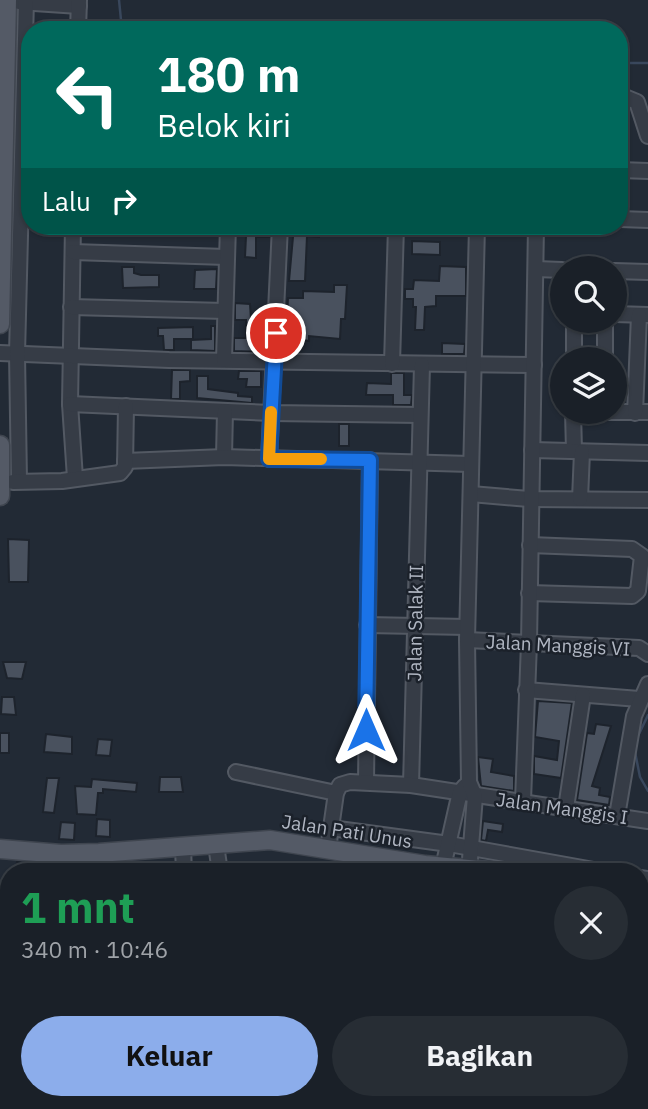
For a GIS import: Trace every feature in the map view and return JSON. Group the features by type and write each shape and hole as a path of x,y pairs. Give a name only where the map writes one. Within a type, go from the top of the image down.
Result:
{"main road":[{"path":"0,324 7,1"},
{"path":"0,445 0,496"},
{"name":"Jalan Pati Unus","path":"0,849 62,863 270,840 329,839 447,855 470,861"}],"street":[{"path":"7,1 79,3 78,21"},
{"path":"26,1 26,21"},
{"path":"628,98 636,102 648,136"},
{"path":"628,170 648,171"},
{"path":"2,204 21,205"},
{"path":"628,219 648,220"},
{"path":"19,481 17,354 23,235"},
{"path":"73,235 70,404 75,478"},
{"path":"224,360 227,235"},
{"path":"269,459 280,235"},
{"path":"392,364 396,235"},
{"path":"477,235 467,634 470,861 495,863"},
{"path":"523,801 529,643 529,499 533,450 536,235"},
{"path":"73,252 226,257"},
{"path":"536,270 550,270"},
{"path":"627,271 648,272"},
{"path":"71,307 225,311"},
{"path":"642,412 643,315"},
{"path":"0,353 422,365 534,365"},
{"name":"Jalan Salak II","path":"411,785 422,365"},
{"path":"70,404 271,413 420,415"},
{"path":"0,483 116,474 124,469 125,406"},
{"path":"223,457 225,411"},
{"path":"574,424 580,499"},
{"path":"533,450 648,453"},
{"path":"125,461 223,457 470,464"},
{"path":"329,839 336,793 345,783 366,782 370,460"},
{"path":"471,494 529,499 648,500"},
{"path":"529,593 623,597 636,595 642,556 638,551 530,545"},
{"name":"Jalan Manggis VI","path":"367,625 415,626 529,643 639,648 648,654"},
{"path":"617,816 625,755 639,699 648,684"},
{"path":"526,690 639,699"},
{"path":"566,808 583,695"},
{"path":"236,772 336,793"},
{"name":"Jalan Manggis I","path":"366,782 468,790 648,821"},
{"path":"447,855 468,790"},
{"path":"216,845 219,863"},
{"path":"183,848 184,863"}],"building":[{"path":"270,235 270,237 256,237 256,258 245,257 246,236 239,236"},
{"path":"293,235 319,235 307,236 305,281 289,281"},
{"path":"412,241 440,242 440,255 412,254"},
{"path":"440,266 466,267 466,296 436,296 436,306 425,307 424,330 415,330 416,307 413,307 413,299 405,299 405,289 413,289 414,280 439,281"},
{"path":"122,267 134,267 134,273 141,275 159,275 159,287 123,288"},
{"path":"217,269 216,289 194,289 195,270"},
{"path":"334,285 347,285 345,319 341,319 340,339 309,336 309,341 286,337 288,298 303,298 303,291 334,292"},
{"path":"235,303 250,304 251,319 265,320 264,352 234,351 234,338 246,338 246,320 235,320"},
{"path":"211,326 215,326 215,351 191,350 191,340 211,339"},
{"path":"193,327 193,339 174,339 174,350 164,350 163,336 158,336 158,328"},
{"path":"442,343 465,344 464,354 442,354"},
{"path":"172,370 190,370 190,381 180,382 180,399 171,399"},
{"path":"239,371 261,371 261,387 246,387 247,379 238,379"},
{"path":"391,373 404,373 404,395 412,395 411,405 393,405 393,395 366,395 367,383 391,384"},
{"path":"197,376 208,376 208,389 252,397 252,403 197,398"},
{"path":"339,424 349,424 349,446 339,446"},
{"path":"8,539 29,540 28,582 9,582"},
{"path":"3,662 26,662 22,679 7,678"},
{"path":"2,697 14,697 16,715 1,714"},
{"path":"538,701 572,703 561,778 534,774 534,756 557,760 559,741 535,737"},
{"path":"596,724 611,726 592,786 600,788 599,795 610,797 609,805 577,800 587,733 594,734"},
{"path":"0,733 9,733 9,753 0,753"},
{"path":"46,734 72,737 72,754 44,752"},
{"path":"98,739 112,740 110,756 96,755"},
{"path":"478,757 493,759 491,772 514,776 514,791 481,786"},
{"path":"160,777 181,777 183,792 159,792"},
{"path":"47,778 59,778 54,813 43,812"},
{"path":"92,779 137,783 136,792 103,789 103,793 98,793 96,815 77,814 75,786 91,787"},
{"path":"97,819 110,820 110,837 96,836"},
{"path":"483,821 503,824 502,832 488,830 486,841 481,840"},
{"path":"61,822 75,823 74,840 59,839"}],"waterway":[{"path":"119,0 121,21"},
{"path":"628,63 648,63"},
{"path":"638,736 648,715"},
{"path":"635,752 640,777 648,791"}],"slow traffic":[{"path":"271,412 269,459 321,459"}],"route":[{"path":"276,333 269,459 370,460 366,730"}]}
